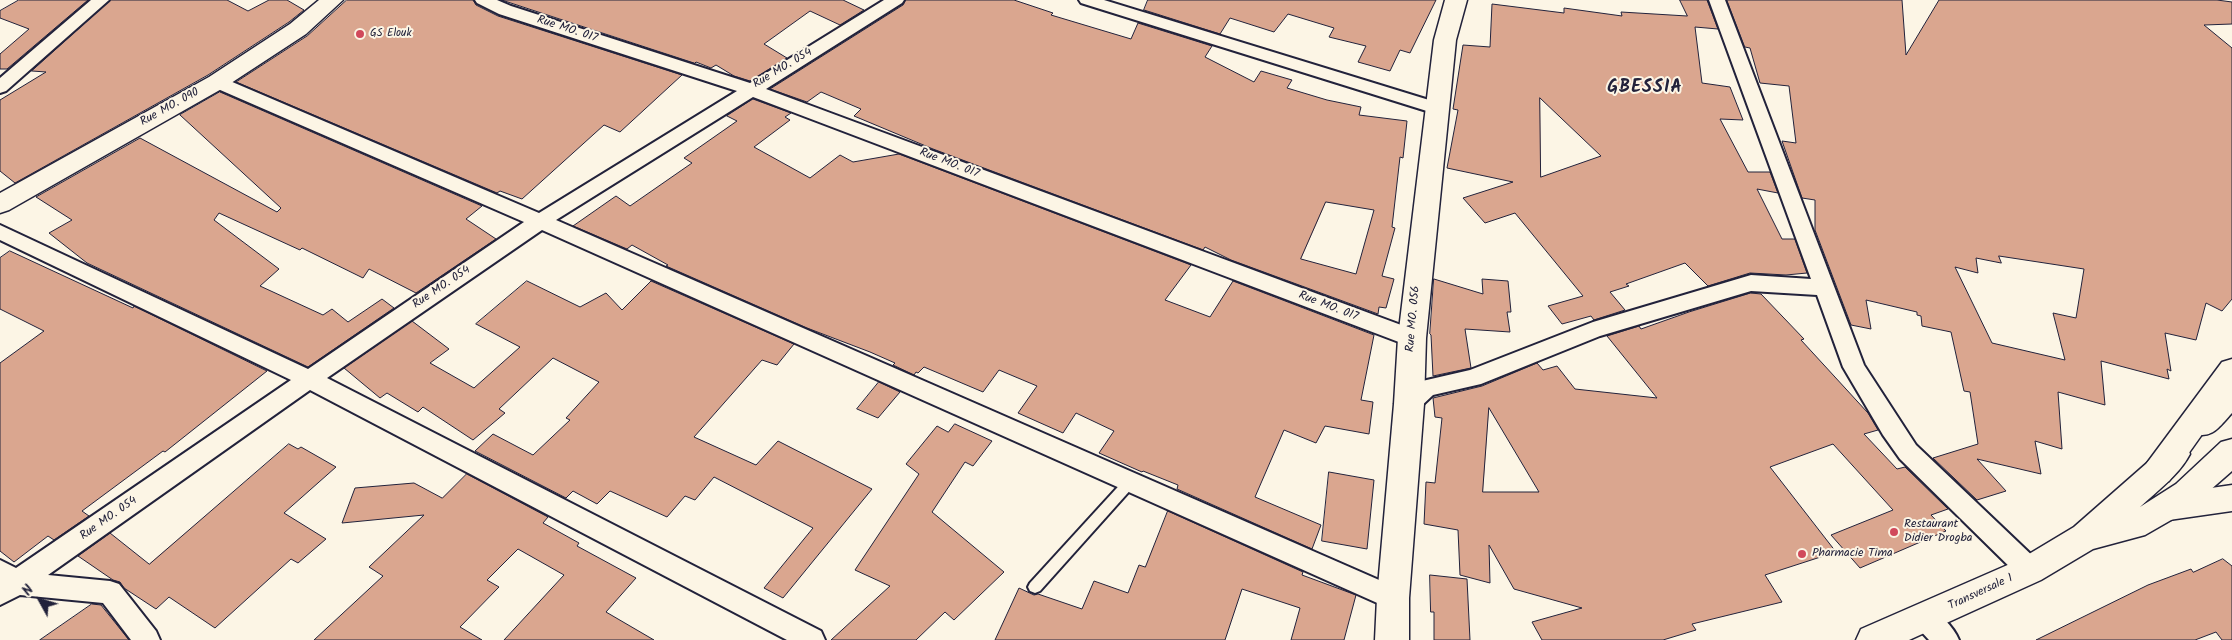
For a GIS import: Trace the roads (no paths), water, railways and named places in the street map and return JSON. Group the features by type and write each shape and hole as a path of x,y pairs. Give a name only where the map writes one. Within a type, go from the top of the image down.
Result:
{"main road":[{"name":"Rue MO. 090","path":"0,204 217,82 298,30 332,0"},
{"name":"Rue MO. 056","path":"1392,640 1393,598 1409,404 1412,338 1436,108 1445,40 1456,0"},
{"name":"Transversale 1","path":"1873,640 1936,629 2085,537 2158,472 2231,391"},
{"name":"Transversale 1","path":"2085,537 2133,525 2169,507 2216,468 2232,451"},
{"path":"2169,507 2232,498"}],"street":[{"path":"0,88 102,0"},
{"name":"Rue MO. 017","path":"483,0 505,10 750,89 1412,338"},
{"name":"Rue MO. 054","path":"6,583 540,222 750,89 896,0"},
{"path":"1087,0 1436,108"},
{"path":"1718,0 1854,366 1891,428 1908,452 2030,570"},
{"path":"217,82 540,222 1393,598"},
{"path":"0,232 309,379 812,640"},
{"path":"1409,404 1426,388 1473,378 1593,330 1751,283 1825,288"},
{"path":"6,583 110,592 147,640"}],"lane":[{"path":"1035,587 1130,482"}],"place":[{"name":"GS Elouk","path":"360,34"},
{"name":"Restaurant Didier Drogba","path":"1894,532"},
{"name":"Pharmacie Tima","path":"1802,554"}],"district":[{"name":"GBESSIA","path":"1645,89"}]}
